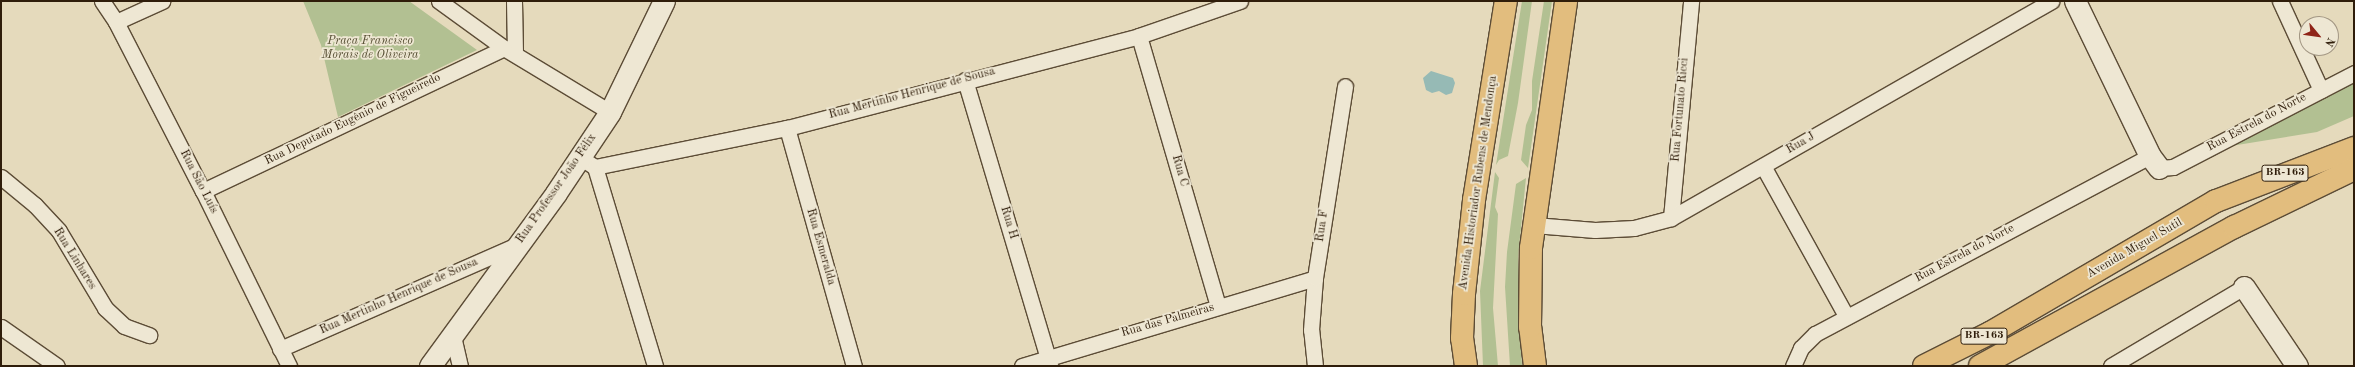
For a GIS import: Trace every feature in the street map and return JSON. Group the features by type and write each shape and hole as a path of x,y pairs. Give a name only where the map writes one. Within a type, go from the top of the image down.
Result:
{"main road":[{"name":"Avenida Historiador Rubens de Mendonça","path":"1466,366 1462,338 1464,294 1474,200 1506,1"},
{"path":"1535,366 1530,327 1531,248 1566,1"},
{"name":"Avenida Miguel Sutil","path":"1924,366 1990,333 2216,201 2354,148"},
{"name":"BR-163","path":"1980,366 2234,227 2354,169"}],"street":[{"name":"Rua São Luís","path":"102,1 116,22 203,191 289,366"},
{"path":"116,22 162,1"},
{"path":"439,1 509,51 610,112"},
{"path":"509,51 514,1"},
{"name":"Rua Professor João Félix","path":"430,366 518,244 588,162 610,112 664,1"},
{"name":"Rua Mertinho Henrique de Sousa","path":"588,162 786,128 965,80 1139,36 1240,1"},
{"name":"Rua Fortunato Ricci","path":"1671,218 1691,1"},
{"name":"Rua J","path":"1534,225 1595,230 1634,228 1671,218 2052,1"},
{"path":"2075,1 2154,162"},
{"path":"2280,1 2321,90"},
{"name":"Rua C","path":"1139,36 1218,306"},
{"name":"Rua Deputado Eugênio de Figueiredo","path":"203,191 509,51"},
{"name":"Rua Estrela do Norte","path":"1793,366 1800,348 1807,340 1846,316 2154,162 2173,167 2354,73"},
{"name":"Rua H","path":"965,80 1049,361"},
{"name":"Rua F","path":"1315,366 1311,330 1315,278 1345,86"},
{"name":"Rua Esmeralda","path":"786,128 854,366"},
{"path":"588,162 656,366"},
{"path":"1762,166 1846,316"},
{"name":"Rua Linhares","path":"1,177 35,206 59,232 105,308 124,326 149,335"},
{"name":"Rua Mertinho Henrique de Sousa","path":"280,349 518,244"},
{"name":"Rua das Palmeiras","path":"1022,366 1049,361 1218,306 1315,278"},
{"path":"2111,366 2244,287 2297,366"},
{"path":"1,327 57,366"},
{"path":"1530,327 1540,366"},
{"path":"452,336 460,366"}],"green space":[{"name":"Praça Francisco Morais de Oliveira","path":"303,1 409,1 477,50 338,117 321,45"},
{"path":"1522,1 1532,1 1518,103 1508,156 1499,160 1496,165"},
{"path":"1544,1 1552,1 1528,168 1521,160 1526,125 1532,110 1532,81"},
{"path":"2354,78 2354,116 2317,132 2231,146"},
{"path":"1495,172 1499,178 1495,207 1498,214 1493,308 1498,366 1483,366 1480,291"},
{"path":"1526,178 1518,257 1522,366 1510,366 1505,287 1507,252 1516,184"}],"water":[{"path":"1431,71 1453,78 1455,83 1452,93 1446,95 1439,91 1432,93 1426,90 1423,78"}]}
